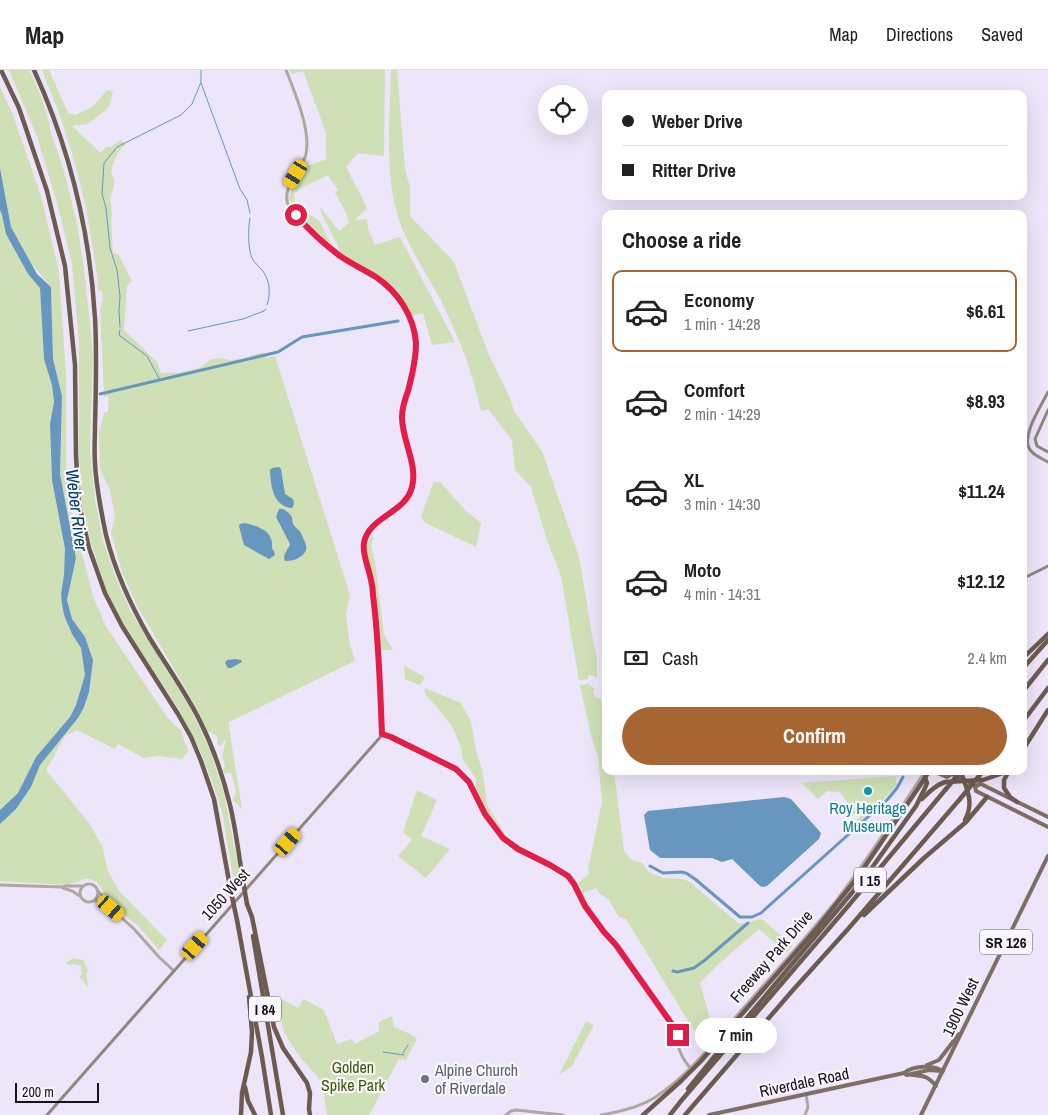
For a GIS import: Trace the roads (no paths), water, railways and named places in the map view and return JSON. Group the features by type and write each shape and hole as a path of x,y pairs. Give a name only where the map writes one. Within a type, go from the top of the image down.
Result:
{"highway":[{"name":"I 84","path":"1,70 19,108 47,191 66,266 75,365 76,456 79,504 89,548 105,592 122,626 191,737 214,799 271,1115"},
{"name":"I 84","path":"34,70 60,137 72,177 89,257 96,356 95,462 98,495 106,534 119,575 134,609 201,722 220,770 230,806 283,1115"},
{"path":"1027,654 1048,634"},
{"path":"1027,664 1048,640"},
{"path":"1027,686 1048,660"},
{"path":"1027,716 1048,688"},
{"path":"1027,743 1048,710"},
{"path":"681,1101 691,1085 866,876 916,806 926,788 927,783 924,775"},
{"path":"643,1115 701,1061 817,928 858,878 921,780 928,775"},
{"name":"I 15","path":"670,1115 958,775"},
{"path":"962,775 970,798 970,811 963,824"},
{"name":"I 15","path":"685,1115 979,775"},
{"path":"916,806 939,784 983,780 998,775"},
{"path":"1007,775 1004,780 1004,788 1017,802"},
{"path":"848,929 963,824 987,797"},
{"path":"247,904 253,924 275,1030 283,1048 307,1083 310,1093 310,1115"},
{"path":"241,1115 242,1093 252,1052 249,985"},
{"path":"246,1075 246,1096 250,1108 255,1115"},
{"path":"304,1115 309,1103"},
{"path":"648,1115 653,1106"}],"main road":[{"path":"1048,392 1029,430 1028,437 1028,446 1031,452 1048,462"},
{"path":"1048,410 1035,443 1038,447 1048,452"},
{"path":"1027,576 1048,566"},
{"name":"1050 West","path":"47,1115 382,734"},
{"path":"955,775 975,786 981,784 1048,817"},
{"path":"975,786 976,791 1048,826"},
{"name":"1900 West","path":"921,1115 1048,856"},
{"path":"923,1067 939,1060 964,1029"},
{"name":"Riverdale Road","path":"905,1074 906,1071 923,1067 937,1067 943,1071"},
{"name":"Riverdale Road","path":"709,1115 905,1074 929,1070 943,1071"},
{"path":"905,1074 924,1076 936,1086"}],"street":[{"path":"286,70 302,116 308,142 306,156 287,191 286,199 290,208 310,230 332,249 377,278 396,294 405,307 414,332 416,344 415,360 402,416 404,434 413,468 411,492 403,503 368,531 363,550 372,580 375,609 382,734 456,769 469,782 485,814 503,838 518,849 568,876 585,906 616,945 676,1030 680,1052 690,1068"},
{"name":"Freeway Park Drive","path":"601,1115 620,1112 652,1099 671,1086 690,1068 835,902 889,827 921,780 922,775"},
{"path":"0,885 62,887 93,885 111,908"},
{"path":"80,896 82,886"},
{"path":"62,887 80,896 85,902 99,901 111,908 140,934 159,957 174,970"},
{"path":"94,901 98,892"},
{"path":"806,1094 808,1107 806,1115"},
{"path":"506,1115 516,1110 563,1115"}],"water":[{"path":"0,168 11,227 37,274 51,287 53,359 62,396 60,474 76,558 67,600 72,619 85,637 93,660 89,692 78,718 40,765 31,787 16,809 0,824 0,810 18,793 36,757 70,717 76,705 85,675 81,648 72,634 64,615 62,604 61,594 65,549 52,480 50,424 54,402 52,385 44,359 40,288 28,274 6,234 0,210"},
{"path":"279,467 281,469 285,494 293,499 294,504 292,508 280,503 274,494 270,470"},
{"path":"279,509 285,510 292,517 294,525 301,533 306,545 304,553 293,560 285,561 284,559 290,544 276,517"},
{"path":"245,523 261,528 268,534 271,538 272,549 275,555 269,559 244,545 239,526"},
{"path":"235,659 242,662 228,668 225,663 227,660"},
{"path":"784,797 791,799 821,833 819,839 767,886 760,886 732,859 722,862 712,858 660,858 650,850 644,815 648,811"}],"waterway":[{"path":"120,327 120,296 117,270 110,248 106,208 102,194 104,163 117,147 181,115 192,104 201,82 201,70"},
{"path":"201,83 240,189 247,200 250,213"},
{"path":"250,218 250,250 253,260 265,274 268,282 269,296 267,305"},
{"path":"188,331 243,319 266,309"},
{"path":"100,394 278,352 302,337 398,321"},
{"path":"120,330 119,335 147,356 160,380"},
{"path":"650,866 663,873 686,873 740,917 752,917 761,913 888,799 903,777"},
{"path":"673,971 677,972 694,968 748,923"},
{"path":"403,1053 408,1045"},
{"path":"383,1052 404,1055"}],"place":[{"name":"Roy Heritage Museum","path":"868,791"},
{"name":"Alpine Church of Riverdale","path":"425,1079"}],"water label":[{"name":"Weber River","path":"77,510"}],"park label":[{"name":"Golden Spike Park","path":"353,1076"}]}
